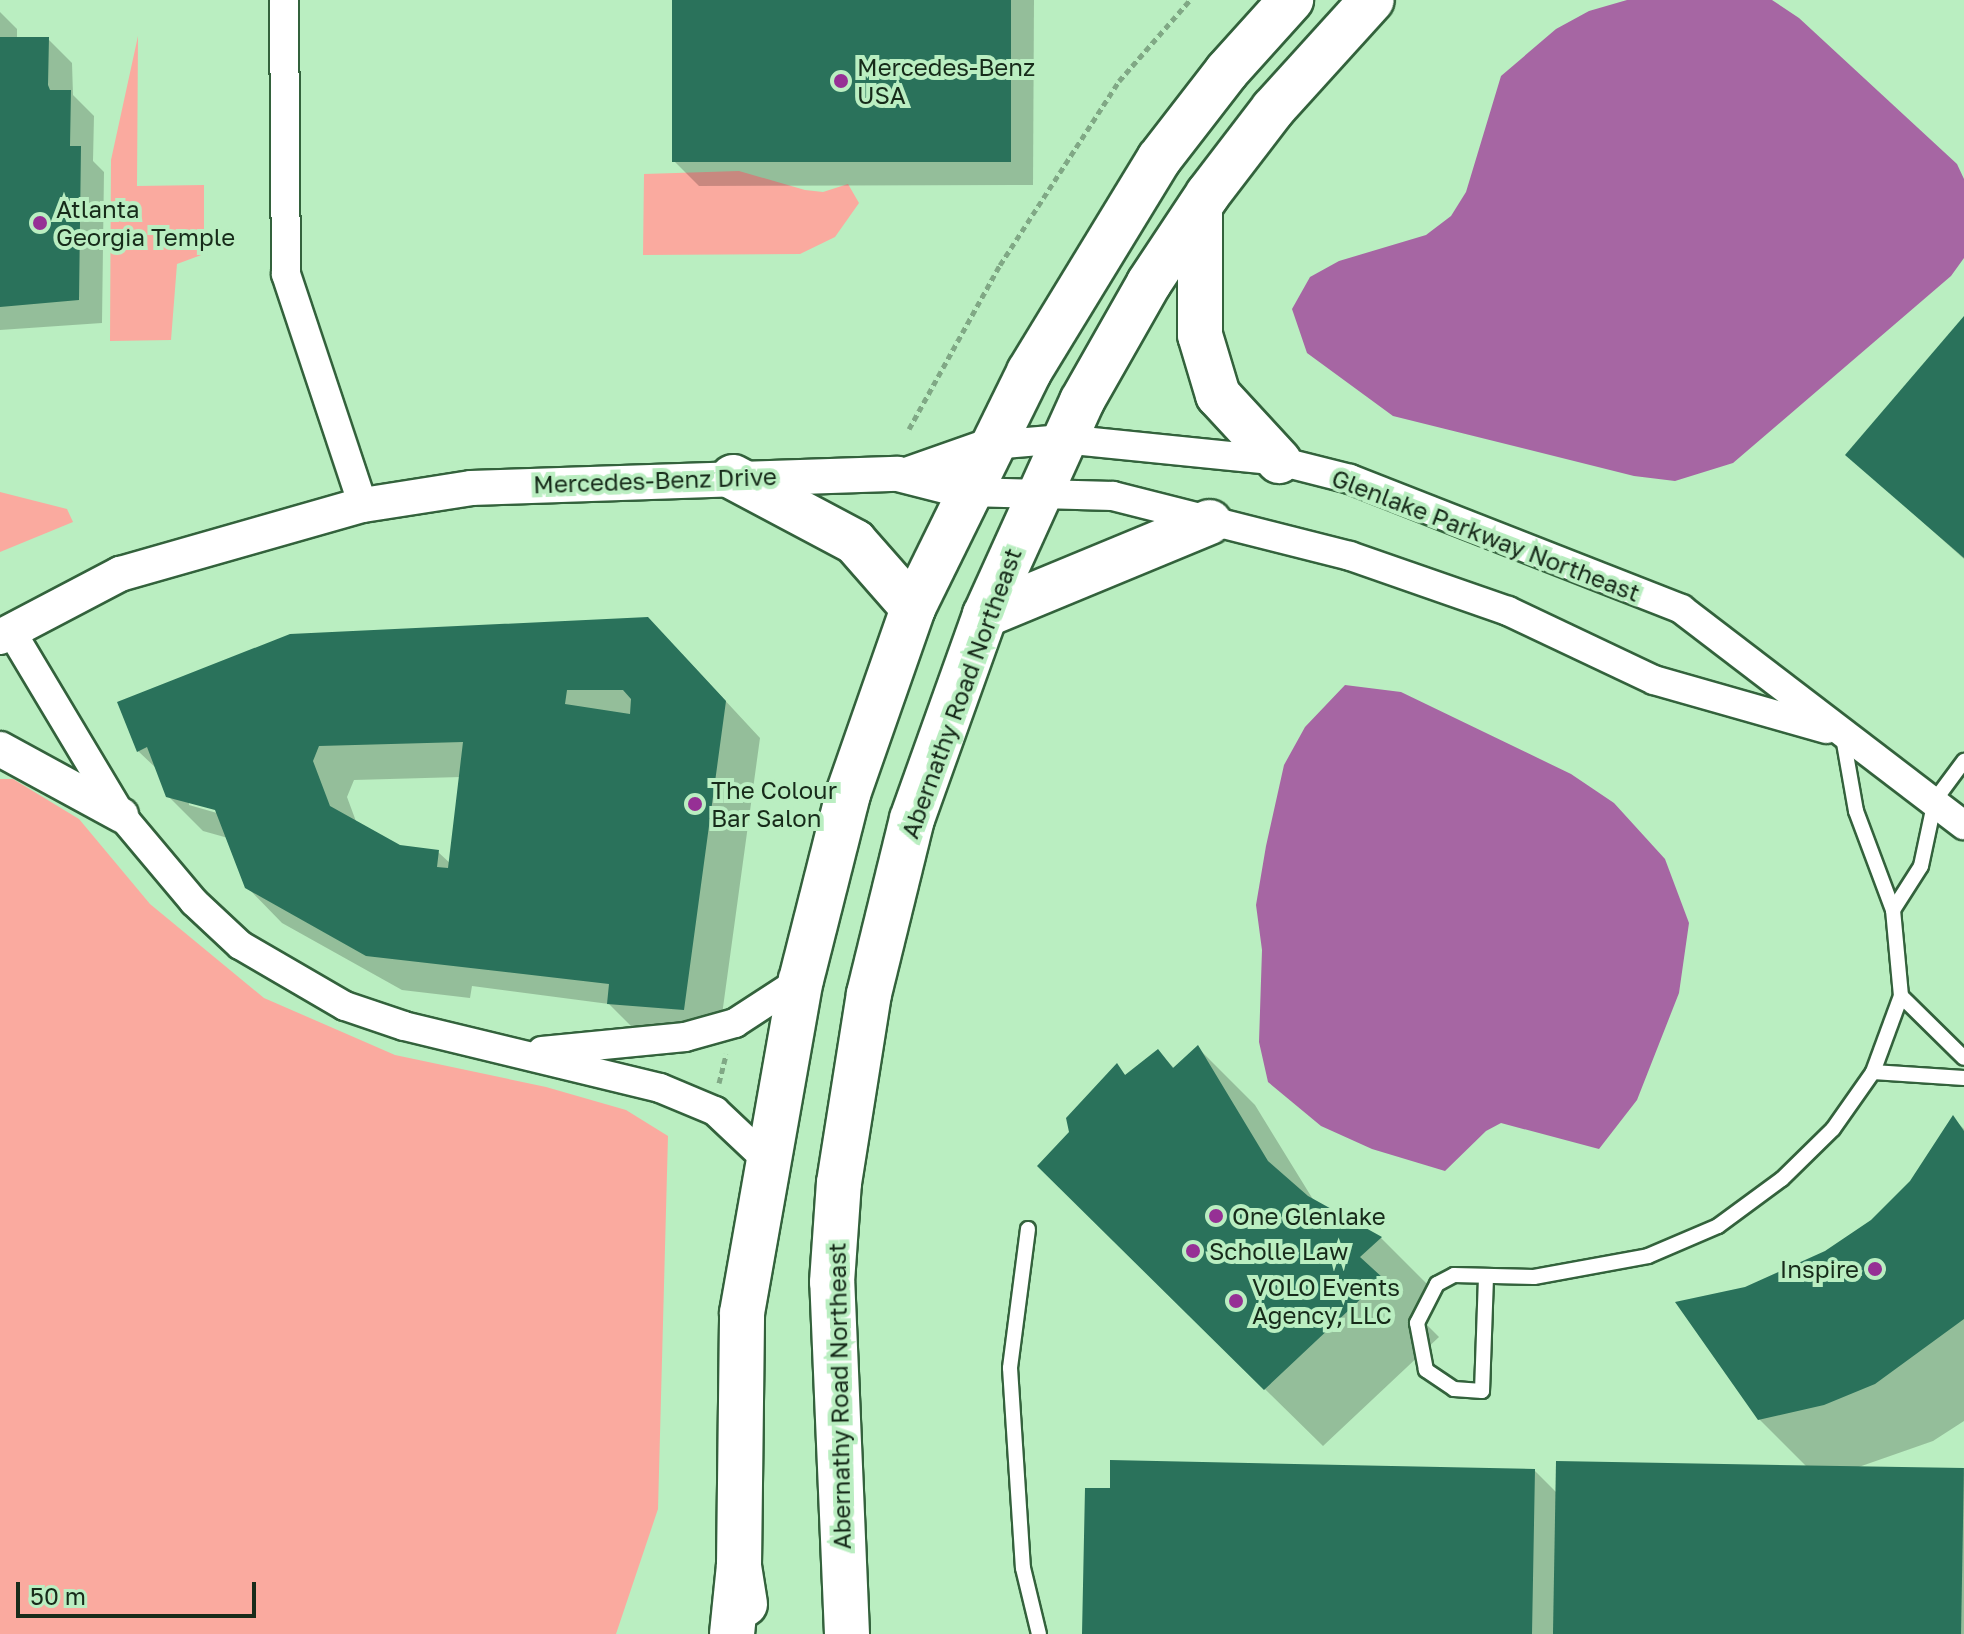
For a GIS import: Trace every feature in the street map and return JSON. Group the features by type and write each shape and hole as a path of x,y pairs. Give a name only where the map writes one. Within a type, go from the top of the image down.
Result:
{"main road":[{"path":"732,1634 739,1565 742,1313 766,1159 801,980 848,794 913,608 992,445 1099,251 1159,159 1227,71 1291,0"},
{"name":"Abernathy Road Northeast","path":"847,1634 832,1282 839,1183 889,905 912,819 985,615 1037,492 1149,283 1200,207 1273,109 1372,0"},
{"path":"1200,207 1200,335 1218,395 1279,461"},
{"path":"733,477 855,542 913,608"},
{"path":"985,615 1209,522"},
{"path":"739,1565 749,1634"}],"street":[{"path":"284,0 286,274 363,505"},
{"name":"Glenlake Parkway Northeast","path":"992,445 1063,439 1279,461 1350,479 1681,609 1964,825"},
{"name":"Mercedes-Benz Drive","path":"909,474 992,445"},
{"name":"Mercedes-Benz Drive","path":"5,634 120,574 363,505 471,488 733,477 909,474 969,492"},
{"name":"Glenlake Parkway Northeast","path":"969,492 1113,496 1350,556 1508,611 1654,680 1842,734"},
{"path":"5,634 121,815 194,902 240,945 291,978 345,1006 404,1026 660,1088 715,1111 766,1159"},
{"path":"0,749 121,815"},
{"path":"522,1054 685,1037 735,1023 801,980"}],"lane":[{"path":"1486,1277 1482,1391 1454,1389 1426,1370 1417,1323 1437,1284 1454,1275 1534,1277 1648,1256 1718,1226 1792,1169 1833,1129 1873,1072 1901,996 1893,910 1856,811 1842,734"},
{"path":"1893,910 1921,866 1935,800 1964,761"},
{"path":"1901,996 1964,1058"},
{"path":"1873,1072 1964,1078"},
{"path":"1028,1229 1010,1368 1023,1568 1039,1634"}],"path":[{"path":"909,429 1000,265 1119,81 1190,0"},
{"path":"716,1096 728,1045"}],"shaded area":[{"path":"1627,0 1772,0 1799,18 1957,164 1964,179 1964,258 1951,276 1733,463 1675,481 1634,476 1393,416 1307,353 1292,309 1310,277 1339,261 1426,235 1451,216 1466,192 1501,76 1556,29 1589,11"},
{"path":"138,36 137,186 204,185 204,254 177,264 171,340 110,341 111,160"},
{"path":"739,171 805,190 823,192 848,184 859,203 835,237 800,254 643,255 644,174"},
{"path":"0,492 67,509 73,522 0,552"},
{"path":"1345,685 1401,692 1571,774 1614,803 1665,859 1689,923 1679,993 1637,1100 1599,1149 1501,1123 1486,1131 1445,1171 1372,1149 1321,1126 1268,1082 1259,1042 1262,950 1256,905 1266,846 1284,765 1305,727"},
{"path":"0,779 13,779 79,819 150,904 264,998 395,1055 546,1087 626,1110 668,1136 658,1509 616,1634 0,1634"}],"building":[{"name":"Mercedes-Benz USA","path":"672,0 1011,0 1011,162 672,162"},
{"name":"Atlanta Georgia Temple","path":"0,37 49,37 50,90 71,90 70,146 81,146 79,300 0,307"},
{"path":"1964,316 1964,558 1845,455"},
{"path":"648,617 726,701 684,1010 607,1004 609,984 366,956 245,888 215,810 166,797 147,747 137,752 117,702 290,634","holes":["567,690 623,690 631,699 630,714 565,704","463,742 448,868 437,867 439,850 400,845 330,806 313,761 319,746"]},
{"name":"One Glenlake","path":"1198,1045 1268,1161 1308,1196 1382,1237 1360,1257 1383,1278 1264,1390 1037,1166 1069,1132 1066,1118 1117,1063 1125,1075 1158,1049 1173,1068"},
{"name":"Inspire","path":"1953,1115 1964,1131 1964,1319 1875,1384 1824,1405 1758,1420 1675,1302 1745,1287 1825,1251 1871,1220 1910,1181"},
{"path":"1110,1460 1535,1469 1532,1634 1082,1634 1085,1488 1110,1488"},
{"path":"1556,1461 1964,1468 1961,1634 1553,1634"}],"place":[{"name":"Mercedes-Benz USA","path":"841,81"},
{"name":"Atlanta Georgia Temple","path":"40,223"},
{"name":"The Colour Bar Salon","path":"695,804"},
{"name":"One Glenlake","path":"1216,1216"},
{"name":"Scholle Law","path":"1193,1251"},
{"name":"Inspire","path":"1875,1269"},
{"name":"VOLO Events Agency, LLC","path":"1236,1301"}]}
